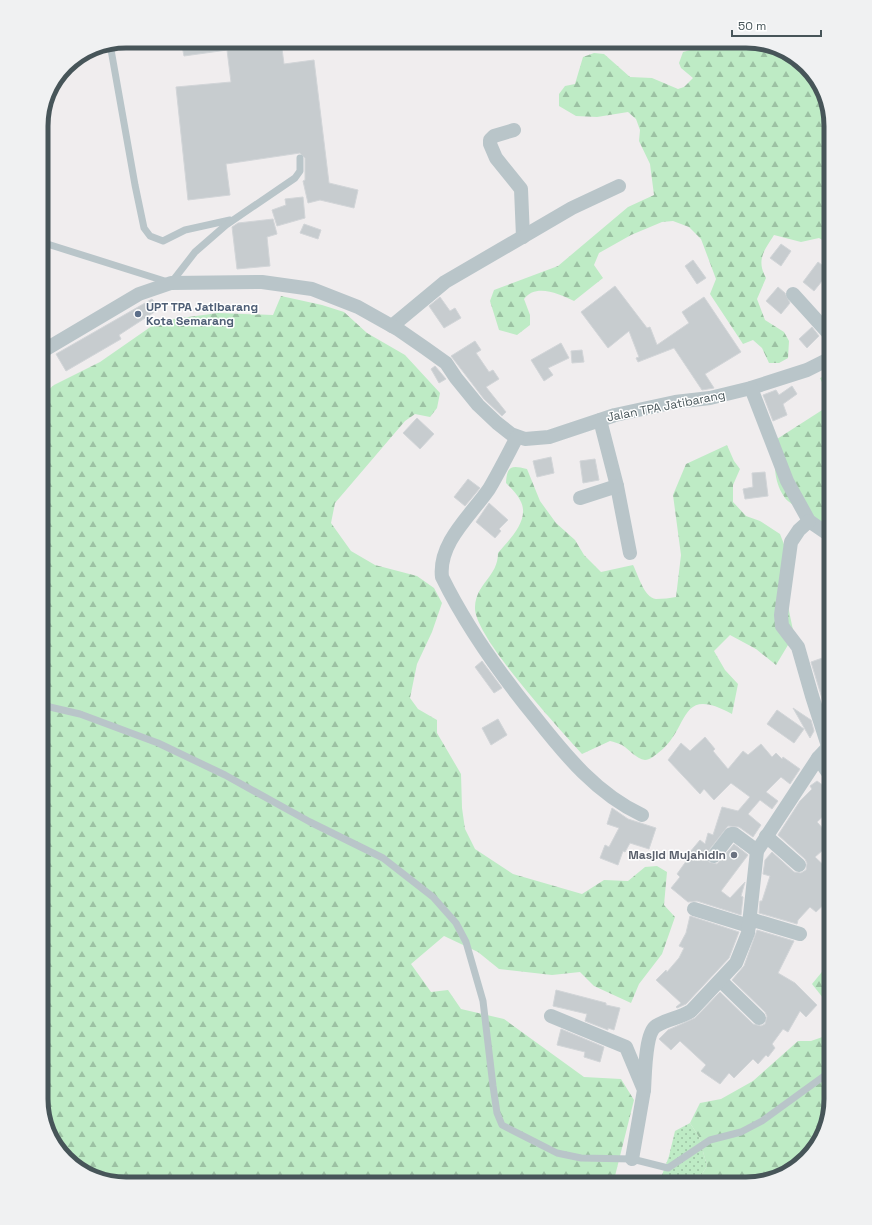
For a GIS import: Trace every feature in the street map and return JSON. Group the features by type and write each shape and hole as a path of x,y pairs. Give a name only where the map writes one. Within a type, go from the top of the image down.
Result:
{"street":[{"path":"514,130 494,136 490,140 490,144 496,158 521,189 523,237"},
{"path":"392,326 445,282 572,208 619,186"},
{"path":"48,348 139,294 171,283 262,282 312,289 358,306 392,326 446,363 478,405 497,423 517,438 489,488 457,530 448,546 442,561 442,576 486,653 560,748 598,788 631,810 642,815"},
{"path":"793,294 824,328"},
{"name":"Jalan TPA Jatibarang","path":"517,438 550,437 600,420 675,402 710,398 751,388 807,370 824,362"},
{"path":"751,388 787,481 809,521 824,531"},
{"path":"600,420 617,486 630,553"},
{"path":"580,498 617,486"},
{"path":"809,521 799,530 791,542 781,615 782,626 798,647 812,696 824,729"},
{"path":"632,1159 644,1090 647,1048 653,1029 659,1024 685,1015 691,1011 721,981 736,963 749,923 756,851 818,758 824,752"},
{"path":"818,758 824,767"},
{"path":"714,856 732,834 736,835 756,851"},
{"path":"766,836 799,865"},
{"path":"694,909 800,934"},
{"path":"721,981 759,1018"},
{"path":"551,1016 626,1047 644,1090"}],"lane":[{"path":"111,50 144,228 150,236 163,241 184,230 232,220"},
{"path":"48,244 171,283 195,252 232,220 295,178 300,172 300,158"},
{"path":"48,707 80,714 158,743 225,775 310,822 383,858 433,897 456,923 466,942 484,1001 493,1086 498,1114 502,1125 557,1153 580,1158 632,1159 668,1168 710,1140 741,1132 762,1121 801,1095 824,1077"}],"green space":[{"path":"698,48 751,48 776,54 794,64 808,78 818,96 824,126 824,241 819,238 801,242 774,235 762,256 763,272 766,278 757,299 765,320 784,332 789,341 788,358 779,363 769,363 762,348 753,340 743,344 710,294 716,279 701,239 689,227 673,221 662,222 631,235 599,253 594,265 603,278 574,301 562,295 548,291 529,294 524,299 530,315 530,325 517,335 499,330 490,301 494,290 558,266 628,207 654,195 650,164 639,141 640,130 636,119 628,112 597,117 576,116 559,106 559,94 565,86 575,84 583,57 594,53 604,54 630,77 652,78 678,89 684,87 693,78 681,68 679,63 683,52"},
{"path":"281,296 322,305 344,312 367,333 405,355 440,393 437,408 430,417 415,414 405,421 335,503 331,523 351,551 375,565 417,576 434,588 442,603 432,632 417,664 410,698 418,709 437,720 437,733 461,774 462,808 465,829 475,849 513,874 582,894 604,880 628,881 645,867 657,866 667,872 664,905 675,917 662,954 639,984 631,1003 594,986 580,972 552,975 499,969 478,952 444,936 411,964 431,992 448,990 461,1009 504,1019 584,1077 621,1079 634,1100 615,1177 121,1177 101,1173 82,1164 64,1147 54,1129 48,1099 48,390 54,385 100,362 159,321 218,313 273,315"},
{"path":"824,376 824,387 820,378"},
{"path":"824,409 824,525 788,501 781,491 775,469 777,439"},
{"path":"727,445 734,461 740,469 733,485 733,502 746,516 760,521 780,534 787,552 788,606 794,635 776,665 756,649 730,635 714,651 725,670 738,684 732,714 714,706 702,704 693,707 687,713 676,733 668,743 647,760 639,758 622,745 610,741 582,754 502,660 478,621 475,607 476,599 495,568 498,553 518,528 523,514 523,507 520,500 516,493 506,483 507,473 514,467 527,469 540,501 556,523 575,540 584,555 601,572 633,565 642,585 648,595 652,598 676,597 681,555 673,495 686,464"},
{"path":"824,969 824,999 812,984"},
{"path":"824,1036 824,1099 818,1129 808,1147 794,1161 785,1167 766,1174 746,1177 700,1177 707,1166 699,1137 690,1123 700,1103 721,1099 753,1081 798,1041 811,1041"},
{"path":"690,1123 699,1137 707,1166 700,1177 661,1177 669,1156 675,1131"}],"building":[{"path":"182,48 282,48 284,64 314,60 329,183 358,190 354,208 320,200 308,203 303,181 305,180 305,158 300,153 226,164 230,195 188,200 176,87 231,82 227,50 184,56"},
{"path":"303,197 305,218 277,226 272,210 286,205 285,199"},
{"path":"273,219 277,234 267,237 270,266 237,269 232,227 238,223"},
{"path":"304,224 321,230 318,239 300,233"},
{"path":"781,244 791,251 781,266 770,258"},
{"path":"693,260 706,278 697,284 685,266"},
{"path":"818,262 824,266 824,278 814,291 803,282"},
{"path":"615,286 647,328 650,327 657,345 689,323 682,312 704,297 741,352 705,374 714,388 702,390 674,348 638,362 636,358 639,357 629,331 608,348 581,312"},
{"path":"778,287 785,293 790,303 781,314 766,301"},
{"path":"440,297 450,311 455,308 461,318 444,328 429,306"},
{"path":"152,299 159,309 119,335 121,339 66,371 56,354"},
{"path":"812,327 819,336 807,348 799,339"},
{"path":"475,341 481,350 476,353 489,372 493,370 499,379 486,387 506,412 502,416 484,399 451,356"},
{"path":"561,343 569,358 548,368 553,375 544,381 531,360"},
{"path":"582,350 584,362 572,363 571,351"},
{"path":"435,366 446,379 439,383 431,369"},
{"path":"792,386 797,394 783,404 787,415 773,421 763,395 776,390 779,395"},
{"path":"417,418 434,434 420,449 403,433"},
{"path":"551,457 554,473 537,477 533,461"},
{"path":"595,459 599,480 583,483 580,461"},
{"path":"765,472 768,496 745,499 743,489 753,487 752,473"},
{"path":"468,479 480,488 465,506 454,497"},
{"path":"489,503 508,520 499,529 501,531 495,538 476,522"},
{"path":"824,657 824,705 811,662"},
{"path":"482,661 502,688 494,693 475,667"},
{"path":"793,708 811,720 814,731 810,738"},
{"path":"777,710 804,729 794,743 767,724"},
{"path":"498,719 507,735 491,745 482,728"},
{"path":"705,737 715,749 713,751 728,769 743,751 748,755 761,744 772,757 776,753 782,759 783,757 800,769 790,784 781,777 766,792 778,801 772,809 760,800 748,814 761,825 753,837 739,827 728,826 706,854 709,862 717,864 734,844 748,855 721,891 730,898 745,882 741,896 743,897 741,915 697,901 688,902 671,888 680,877 677,874 692,853 690,852 700,840 705,844 708,833 713,835 722,807 738,811 750,797 731,783 714,800 704,789 700,794 668,760 681,743 690,751"},
{"path":"817,781 824,786 824,816 817,822 824,830 824,849 815,857 824,865 824,905 816,912 810,907 798,920 797,924 759,913 760,901 762,901 770,876 763,874 765,860 772,852 794,872 801,873 806,870 807,863 805,859 778,835 800,801 812,789 810,786"},
{"path":"612,808 628,819 656,828 649,849 630,843 625,852 623,851 618,865 600,858 605,845 609,847 619,828 607,824"},
{"path":"690,916 739,932 729,958 686,1004 677,1008 676,1007 681,1003 656,980 666,970 667,972 679,958 684,948 679,946 686,933"},
{"path":"757,930 794,941 778,973 795,983 817,1005 806,1017 800,1011 788,1032 783,1029 772,1044 775,1048 768,1057 766,1055 758,1064 753,1059 734,1078 729,1073 720,1084 701,1071 706,1065 680,1041 671,1050 659,1039 668,1030 695,1018 720,992 753,1024 761,1026 765,1024 767,1016 765,1012 732,980 744,966"},
{"path":"556,990 620,1008 614,1030 608,1028 608,1030 585,1021 587,1014 553,1006"},
{"path":"561,1029 604,1047 600,1062 584,1057 585,1052 557,1045"}],"place":[{"name":"UPT TPA Jatibarang Kota Semarang","path":"138,314"},
{"name":"Masjid Mujahidin","path":"734,855"}]}
